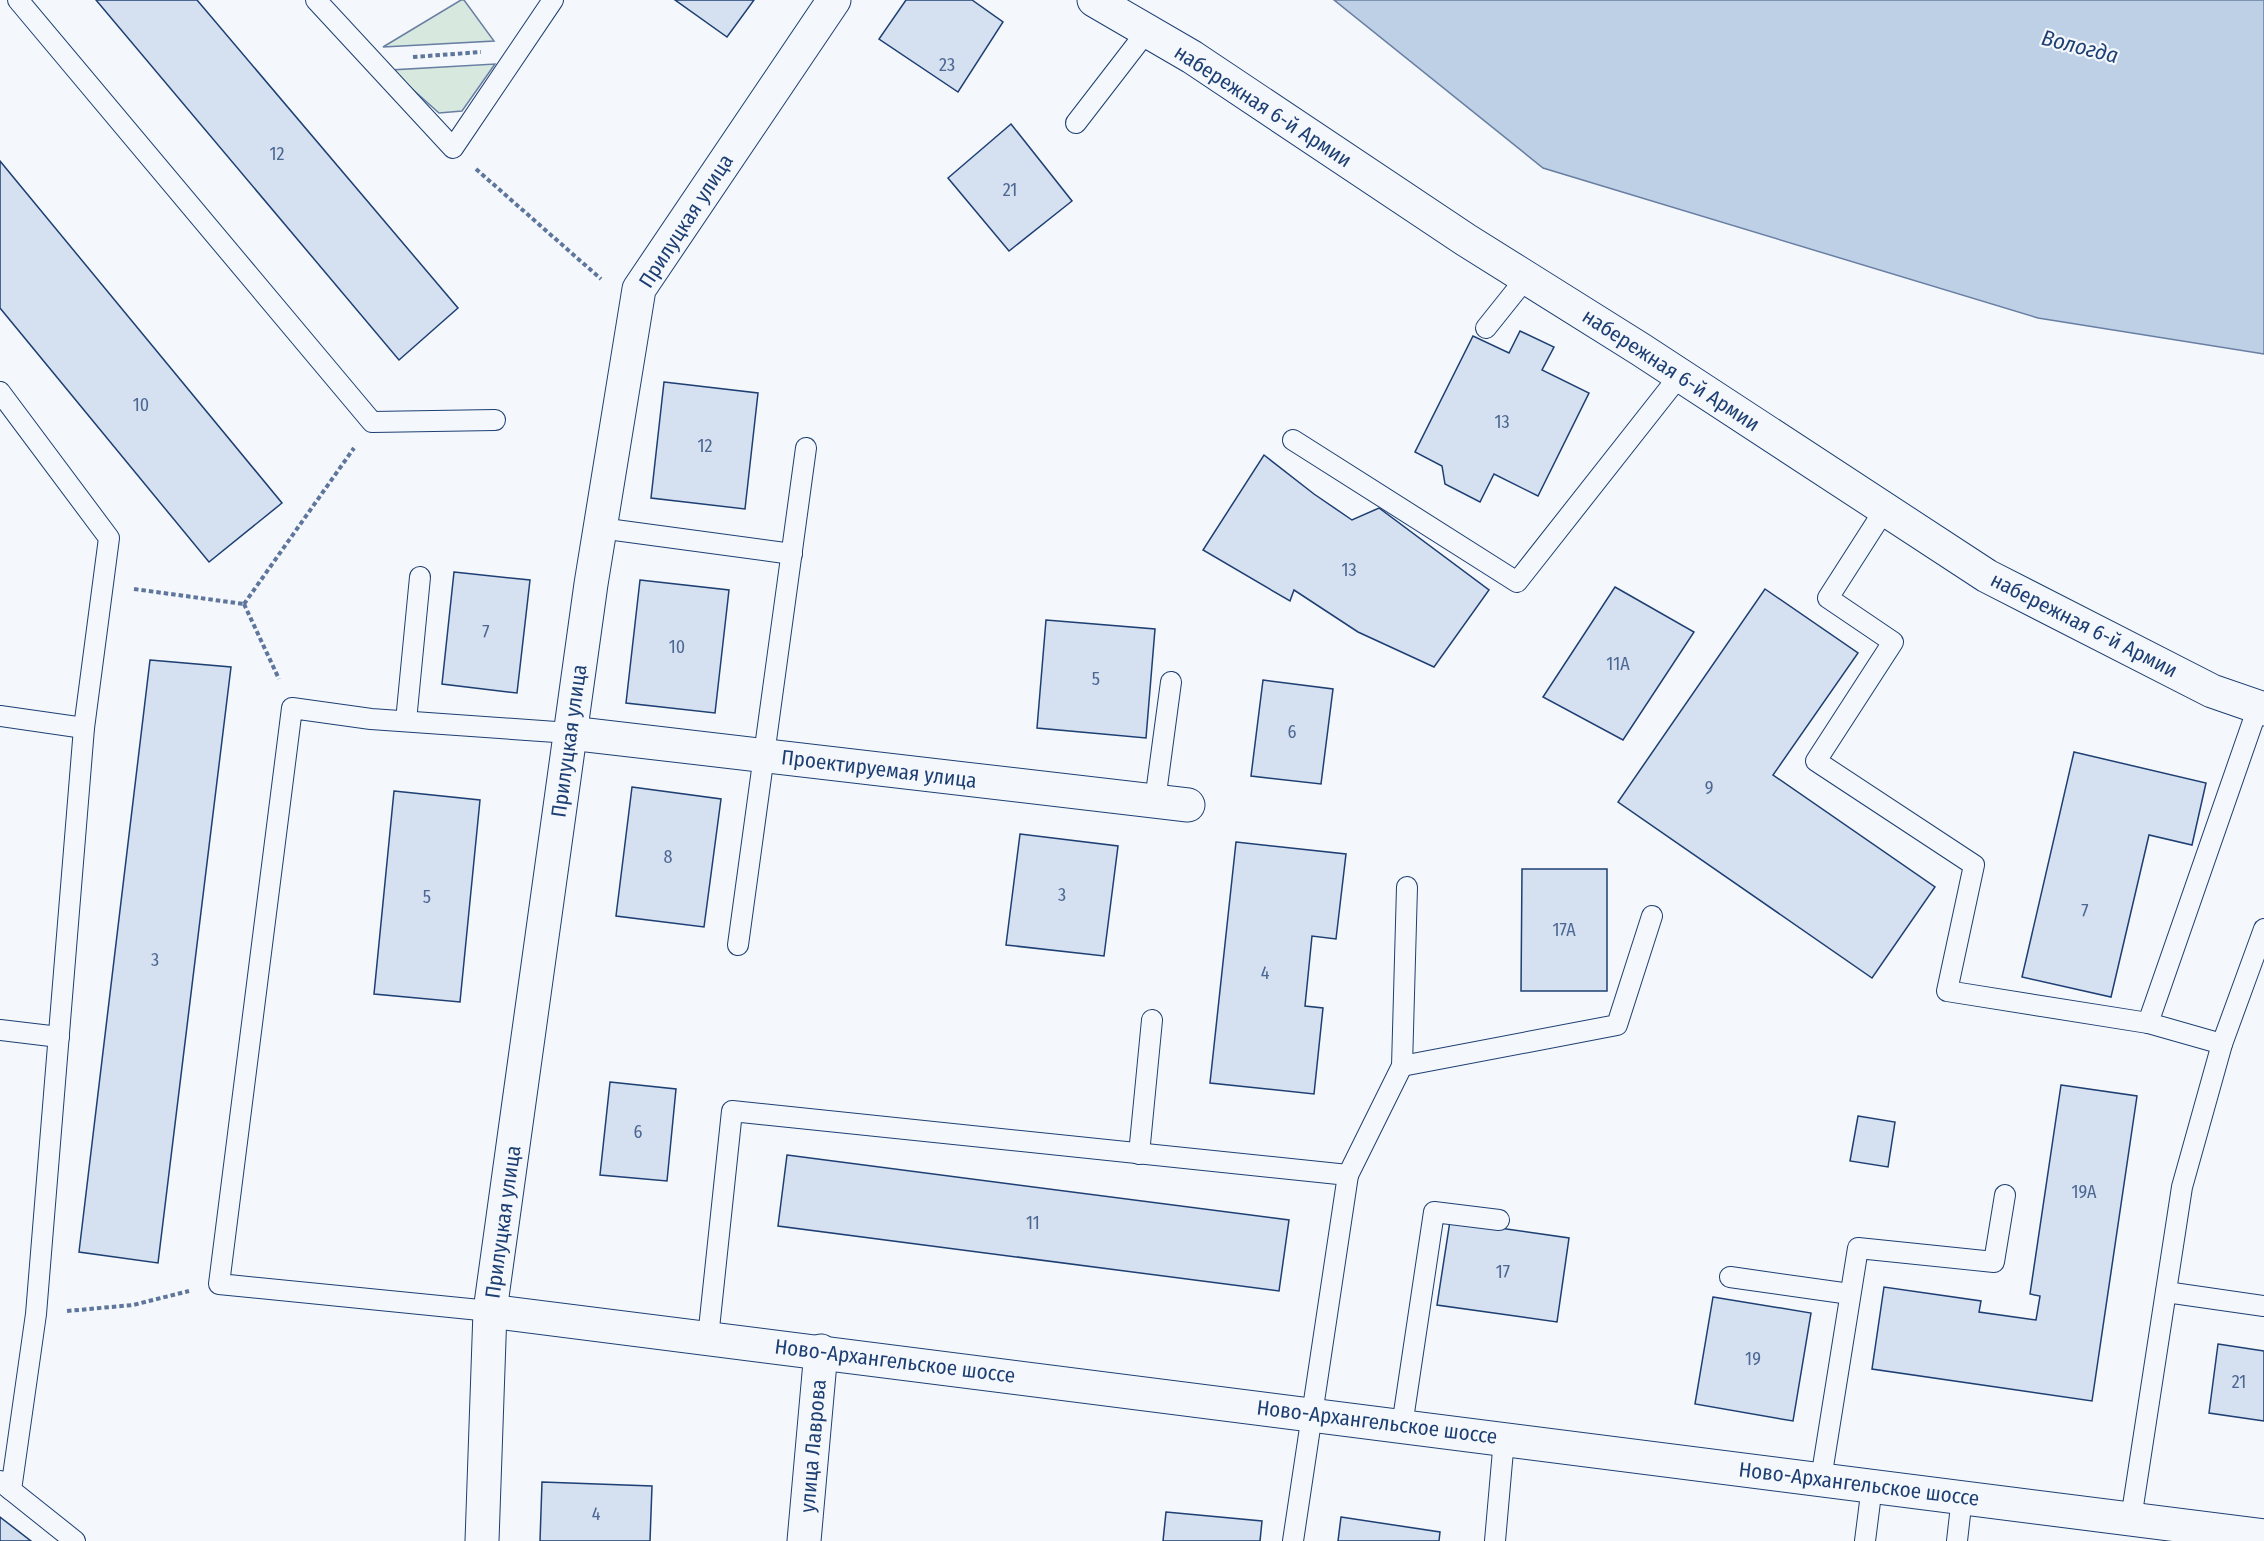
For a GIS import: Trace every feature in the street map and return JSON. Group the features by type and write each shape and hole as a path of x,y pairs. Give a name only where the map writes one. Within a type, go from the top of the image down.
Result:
{"street":[{"name":"Прилуцкая улица","path":"482,1541 490,1311 570,733 600,528 639,289 834,0"},
{"name":"набережная 6-й Армии","path":"1094,0 1192,57 1466,240 1680,375 1987,576 2212,691 2261,708"},
{"name":"Проектируемая улица","path":"570,733 1188,805"},
{"name":"Ново-Архангельское шоссе","path":"490,1311 821,1351 2264,1536"},
{"name":"улица Лаврова","path":"804,1541 821,1351"}],"lane":[{"path":"18,0 372,422 495,420"},
{"path":"316,0 453,148 553,0"},
{"path":"1076,123 1147,31"},
{"path":"1486,328 1526,278"},
{"path":"1293,440 1517,582 1680,375"},
{"path":"0,392 109,538 84,728 36,1314 6,1486 75,1541"},
{"path":"738,945 806,448"},
{"path":"1885,509 1828,598 1893,642 1816,761 1974,865 1947,991 2148,1023 2222,1044"},
{"path":"600,528 792,554"},
{"path":"406,721 420,577"},
{"path":"1155,801 1171,682"},
{"path":"490,1311 219,1284 292,708 371,719 570,733"},
{"path":"2148,1023 2261,708"},
{"path":"0,716 84,728"},
{"path":"1293,1541 1348,1175 1402,1066 1407,887"},
{"path":"1402,1066 1617,1025 1652,916"},
{"path":"2131,1519 2182,1187 2222,1044 2264,929"},
{"path":"1139,1154 1152,1020"},
{"path":"0,1030 59,1037"},
{"path":"708,1338 732,1111 1348,1175"},
{"path":"1821,1479 1858,1248 1994,1262 2005,1195"},
{"path":"1402,1426 1434,1212 1499,1220"},
{"path":"1730,1277 1851,1294"},
{"path":"2166,1292 2264,1306"},
{"path":"1495,1541 1504,1439"},
{"path":"1865,1541 1872,1486"},
{"path":"1957,1541 1962,1497"}],"path":[{"path":"372,60 520,49"},
{"path":"453,148 635,310"},
{"path":"244,604 372,422"},
{"path":"102,585 244,604"},
{"path":"244,604 292,708"},
{"path":"36,1314 133,1305 219,1284"}],"shaded area":[{"path":"464,0 494,41 383,47"},
{"path":"495,64 462,111 439,113 391,70"}],"water":[{"name":"Вологда","path":"1334,0 2264,0 2264,354 2038,318 1543,168"}],"building":[{"path":"96,0 197,0 458,308 399,360"},
{"path":"675,0 754,0 727,37"},
{"path":"906,0 972,0 1003,22 958,92 879,39"},
{"path":"1011,124 1072,201 1009,251 948,178"},
{"path":"0,161 282,503 209,562 0,308"},
{"path":"1520,331 1554,347 1542,370 1589,393 1538,496 1494,474 1480,502 1445,484 1442,466 1415,452 1473,336 1509,353"},
{"path":"664,382 758,393 745,509 651,498"},
{"path":"1264,455 1352,520 1379,508 1489,590 1434,667 1358,632 1294,590 1290,601 1203,550"},
{"path":"454,572 530,580 517,693 442,684"},
{"path":"640,580 729,590 715,713 626,703"},
{"path":"1615,587 1694,632 1623,740 1543,697"},
{"path":"1765,589 1858,653 1773,775 1935,887 1872,978 1618,802"},
{"path":"1046,620 1155,629 1146,738 1037,728"},
{"path":"150,660 231,667 158,1263 79,1252"},
{"path":"1263,680 1333,689 1321,784 1251,776"},
{"path":"2074,752 2206,783 2192,845 2149,835 2111,997 2022,977"},
{"path":"632,787 721,799 704,927 616,916"},
{"path":"394,791 480,800 460,1002 374,994"},
{"path":"1020,834 1118,846 1104,956 1006,945"},
{"path":"1236,842 1346,854 1336,939 1312,936 1305,1006 1323,1008 1314,1094 1210,1083"},
{"path":"1522,869 1607,869 1607,991 1521,991"},
{"path":"610,1082 676,1089 667,1181 600,1175"},
{"path":"2061,1085 2137,1096 2092,1401 1872,1369 1884,1287 1981,1301 1979,1312 2036,1320 2040,1296 2030,1294"},
{"path":"1858,1116 1895,1122 1888,1167 1850,1161"},
{"path":"787,1155 1289,1220 1279,1291 778,1226"},
{"path":"1450,1221 1569,1238 1557,1322 1437,1305"},
{"path":"1713,1297 1811,1313 1793,1421 1695,1404"},
{"path":"2218,1344 2264,1351 2264,1421 2209,1413"},
{"path":"542,1482 652,1486 650,1541 540,1541"},
{"path":"1166,1512 1262,1521 1260,1541 1163,1541"},
{"path":"0,1517 31,1541 0,1541"},
{"path":"1341,1517 1440,1532 1439,1541 1338,1541"}]}
